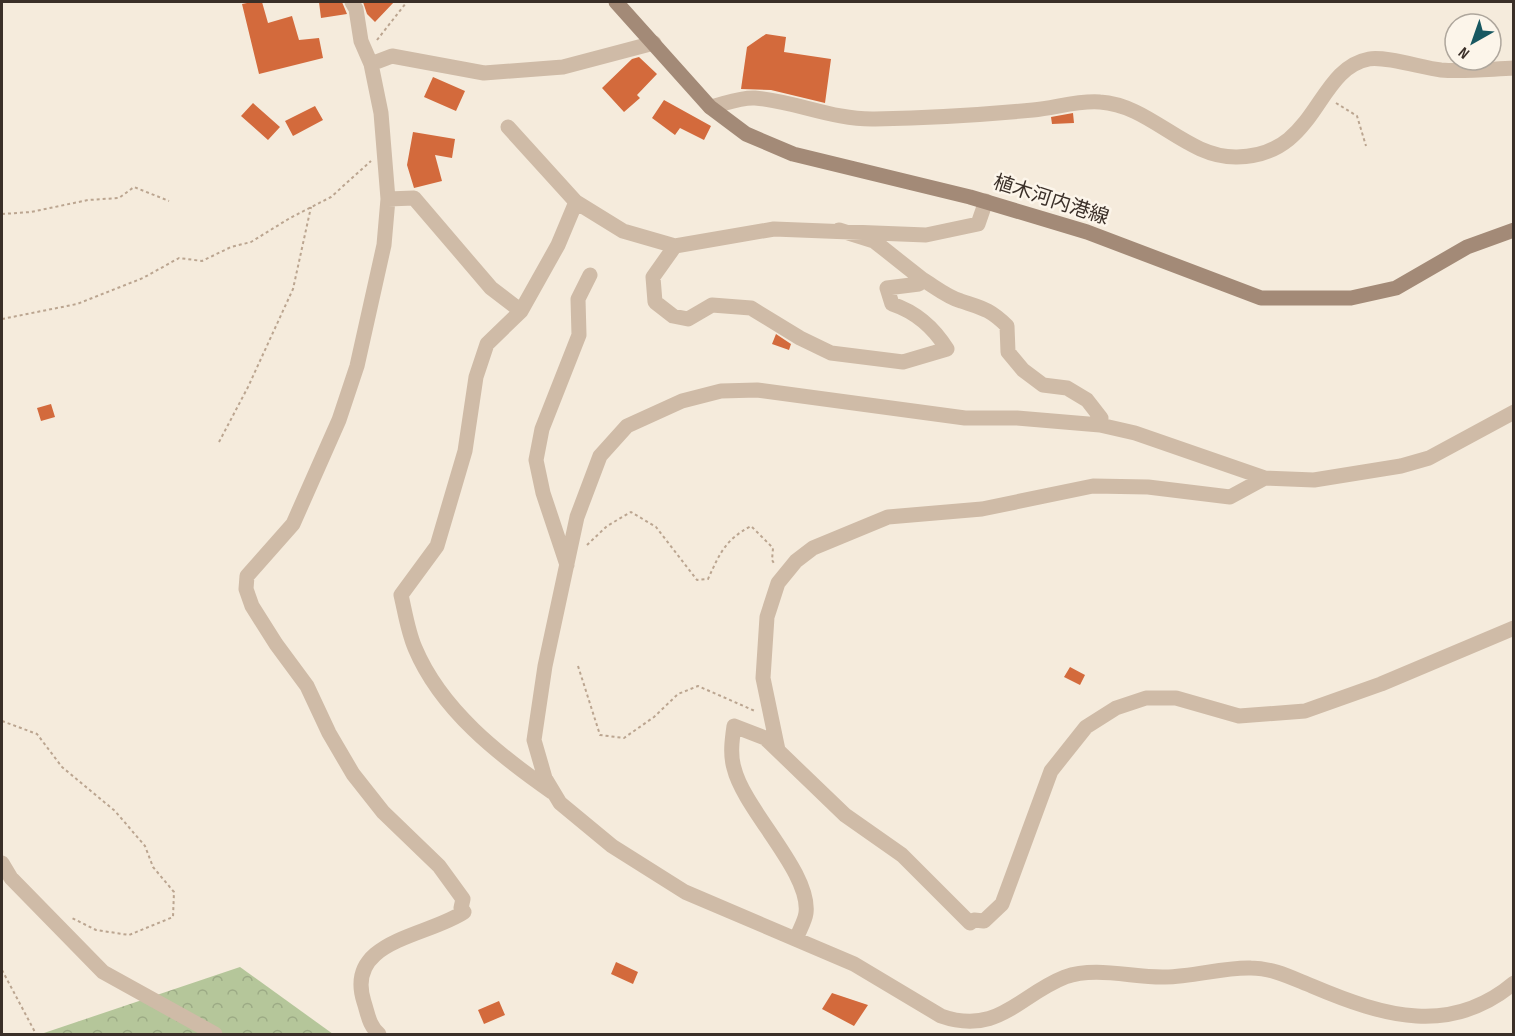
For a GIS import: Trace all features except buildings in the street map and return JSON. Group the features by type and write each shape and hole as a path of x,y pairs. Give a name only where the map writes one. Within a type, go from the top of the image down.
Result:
{"main road":[{"name":"植木河内港線","path":"616,2 710,107 746,134 793,154 986,201 1087,232 1261,298 1351,298 1396,288 1467,247 1514,230"}],"street":[{"path":"352,2 356,9 361,41 371,64 381,113 388,199 384,245 357,366 339,420 293,524 248,576 246,589 252,606 307,686 329,733 353,774 383,812 439,866 463,899 461,908 464,912 452,920 392,944 370,957 364,964 359,987 372,1028 380,1035"},
{"path":"371,64 392,56 484,73 563,67 654,43"},
{"path":"710,107 753,98 825,114 873,119 1031,110 1100,102 1127,107 1213,154 1238,157 1262,153 1289,140 1304,127 1324,95 1347,70 1370,59 1442,70 1514,68"},
{"path":"508,127 576,202 623,231 675,246 774,229 926,235 978,224 986,201"},
{"path":"388,199 414,198 491,288 521,310"},
{"path":"555,795 513,765 444,700 415,648 401,595 437,546 465,451 476,377 488,344 521,310 558,245 576,202"},
{"path":"839,230 873,241 922,279 959,301 978,304 994,313 1007,326 1008,352 1023,370 1043,384 1067,388 1088,400 1101,418 1100,425"},
{"path":"675,246 653,277 655,302 673,316 688,319 712,305 751,308 800,338 831,353 872,359 903,362 947,349 938,334 909,310 892,304 887,288 919,284 922,279"},
{"path":"567,565 543,493 536,460 542,429 579,335 578,299 590,275"},
{"path":"1514,412 1429,458 1401,466 1314,480 1265,478 1136,434 1100,425 1017,418 965,418 757,390 711,393 682,401 627,426 600,456 577,517 545,666 534,740 545,778 560,803 612,846 685,892 854,964 941,1016 956,1022 991,1020 1066,977 1100,973 1164,977 1252,968 1269,970 1396,1022 1423,1026 1461,1023 1499,1001 1514,983"},
{"path":"778,750 769,716 763,678 767,616 782,578 813,548 888,517 982,509 1093,486 1148,487 1230,497 1265,478"},
{"path":"796,939 806,913 804,892 772,833 760,820 734,769 731,744 734,726 765,738 845,815 902,855 970,923 974,920 984,921 1002,904 1051,771 1086,727 1116,708 1146,698 1176,698 1239,716 1305,711 1381,684 1514,628"},
{"path":"2,863 12,878 103,972 215,1035"}],"path":[{"path":"371,64 375,56 374,45 406,3"},
{"path":"1324,95 1357,116 1366,146"},
{"path":"2,320 77,304 143,278 178,258 202,261 231,247 251,242 332,197 384,149"},
{"path":"2,214 31,212 88,200 119,198 134,187 169,201"},
{"path":"219,442 293,289 311,207"},
{"path":"585,547 607,526 631,512 656,527 697,580 708,579 719,555 731,537 751,526 773,548 772,560 782,578"},
{"path":"579,666 600,735 624,738 654,717 678,694 698,686 741,707 769,716"},
{"path":"2,721 37,734 62,767 115,811 145,846 153,867 174,892 173,917 129,935 96,930 69,916"},
{"path":"2,970 36,1035"}],"green space":[{"path":"240,967 333,1034 41,1034"}]}
